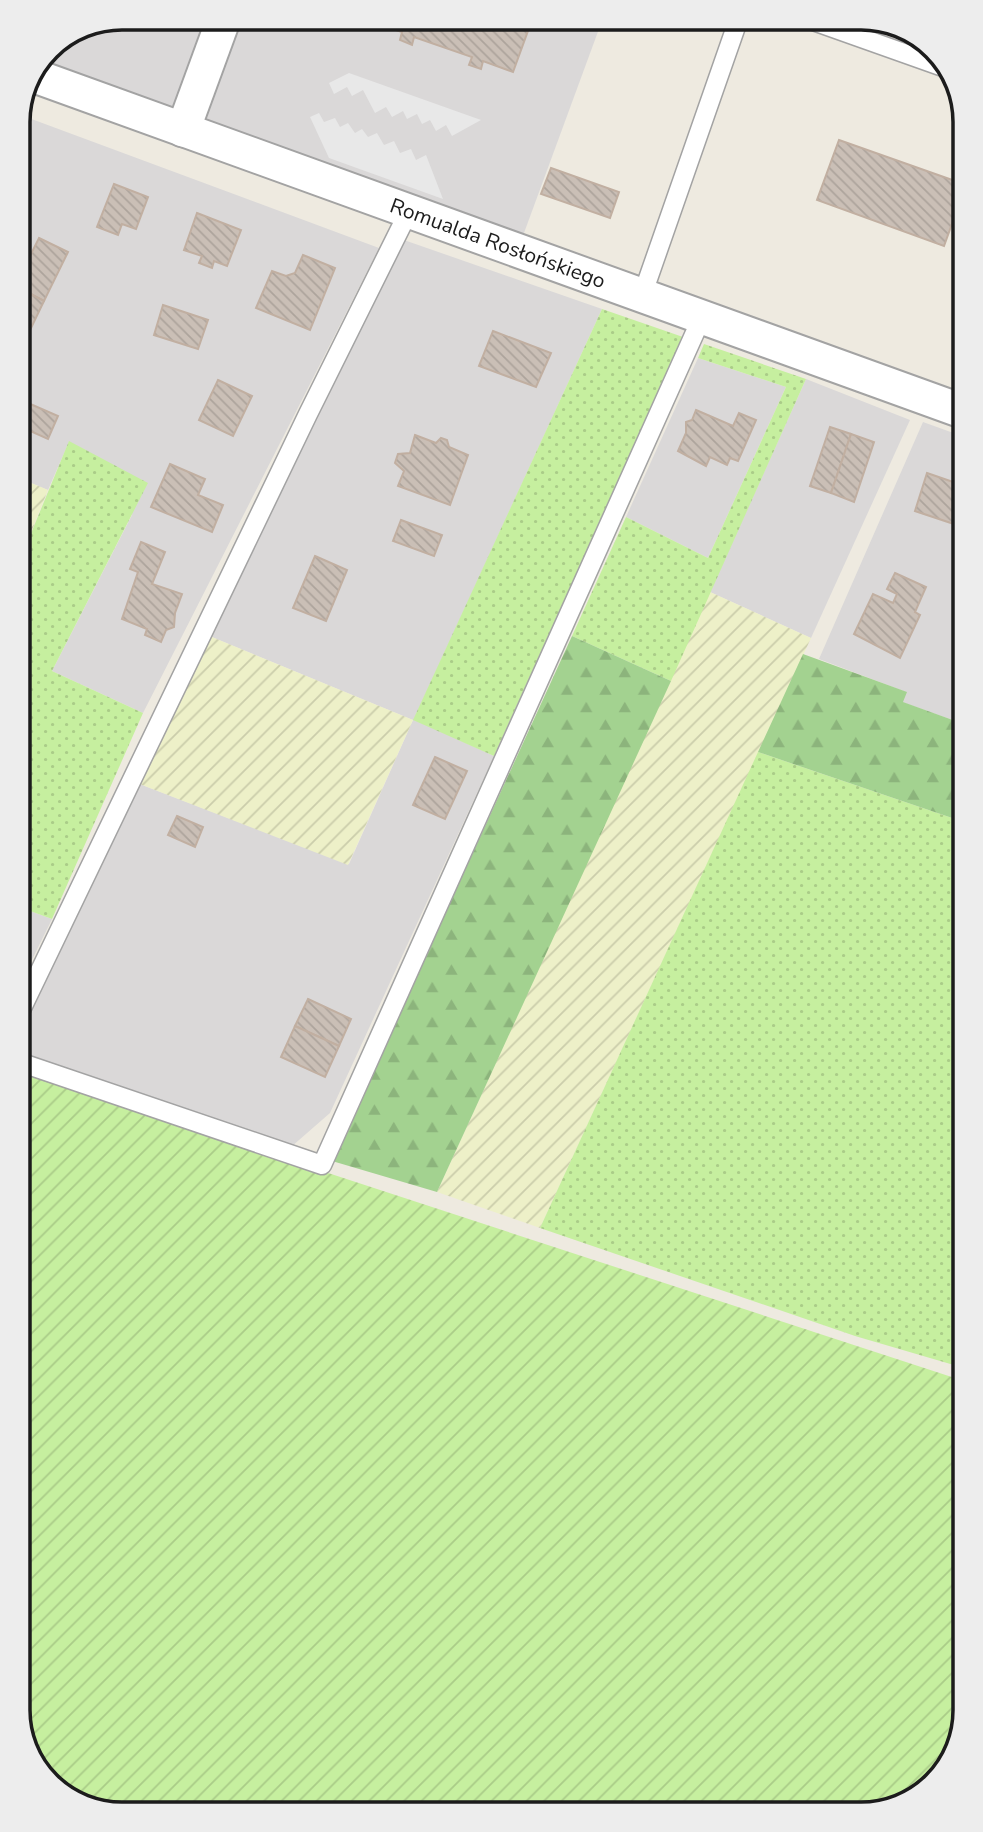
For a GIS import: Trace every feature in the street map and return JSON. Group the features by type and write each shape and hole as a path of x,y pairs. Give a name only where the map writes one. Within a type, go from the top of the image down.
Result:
{"street":[{"path":"183,130 220,30"},
{"name":"Romualda Rosłońskiego","path":"41,78 408,213 702,317 953,402"}],"lane":[{"path":"642,296 735,30"},
{"path":"839,30 931,63"},
{"path":"30,990 307,414 408,213"},
{"path":"30,1066 321,1165 702,317"}],"shaded area":[{"path":"122,30 599,30 517,252 41,78 57,57 71,45 104,32"},
{"path":"349,73 481,120 452,136 446,125 436,131 430,120 422,124 417,114 407,119 403,111 392,117 386,107 375,113 363,90 352,96 347,87 334,94 329,83"},
{"path":"319,113 324,122 335,118 340,127 348,123 355,133 362,129 368,137 377,133 384,145 394,141 400,153 411,149 416,160 426,155 443,199 329,158 310,117"},
{"path":"30,118 379,248 143,713 52,671 132,515 69,442 48,490 30,483"},
{"path":"401,239 602,309 414,719 494,756 330,1113 291,1147 30,1057 30,1007 137,783 349,864 413,720 207,635"},
{"path":"698,358 786,387 708,558 626,517"},
{"path":"806,379 910,420 811,638 710,592"},
{"path":"923,422 953,433 953,720 902,702 906,692 819,659"},
{"path":"30,911 52,919 30,964"}],"green space":[{"path":"602,309 683,337 494,756 413,720"},
{"path":"704,344 806,379 671,681 572,636 626,517 708,558 786,387 698,358"},
{"path":"69,441 148,483 52,671 143,713 52,919 30,911 30,536"},
{"path":"30,483 48,490 30,535"},
{"path":"710,592 811,638 540,1228 437,1192"},
{"path":"207,635 413,720 348,865 137,783"},
{"path":"572,636 671,681 437,1192 332,1161"},
{"path":"803,654 907,692 903,702 953,720 953,818 758,752"},
{"path":"758,752 953,818 953,1365 855,1336 540,1228"},
{"path":"30,1076 953,1377 953,1710 950,1734 938,1761 922,1779 907,1790 879,1800 861,1802 116,1802 92,1797 71,1787 45,1761 32,1728 30,1710"}],"building":[{"path":"396,30 528,30 513,72 483,61 481,69 469,65 472,57 414,37 412,45 400,40 402,32"},
{"path":"839,140 953,180 953,221 944,246 817,200"},
{"path":"551,168 619,192 610,218 541,194"},
{"path":"114,184 148,197 136,229 122,224 118,235 97,227"},
{"path":"197,213 241,230 227,266 214,261 212,268 199,263 202,256 184,250"},
{"path":"39,238 68,252 44,301 30,294 30,256"},
{"path":"303,255 335,268 310,330 256,308 272,271 286,276 295,273"},
{"path":"30,294 44,301 30,330"},
{"path":"163,305 208,320 198,349 154,335"},
{"path":"493,331 551,353 536,387 479,366"},
{"path":"218,380 252,396 233,436 199,420"},
{"path":"30,404 58,416 48,439 30,431"},
{"path":"696,410 733,426 739,413 756,420 738,461 730,458 727,465 710,457 706,466 678,451 686,433 686,422 692,420"},
{"path":"830,427 851,434 831,493 810,486"},
{"path":"851,434 874,442 854,502 831,493"},
{"path":"415,435 436,443 441,438 447,440 449,447 468,455 450,505 398,486 404,471 395,463 398,454 410,453"},
{"path":"170,464 205,479 198,495 223,505 212,532 151,507"},
{"path":"927,473 953,482 953,524 915,511"},
{"path":"401,520 442,535 434,556 393,541"},
{"path":"141,542 165,552 152,584 182,594 175,613 174,627 166,630 161,642 145,635 147,629 122,619 138,572 130,569"},
{"path":"315,556 347,570 326,621 293,608"},
{"path":"895,573 926,587 915,612 920,615 900,658 854,634 873,594 893,603 897,594 887,589"},
{"path":"435,757 467,771 445,819 413,805"},
{"path":"177,816 203,827 195,847 168,835"},
{"path":"308,999 351,1019 339,1046 295,1026"},
{"path":"295,1026 339,1046 325,1077 281,1057"}]}
